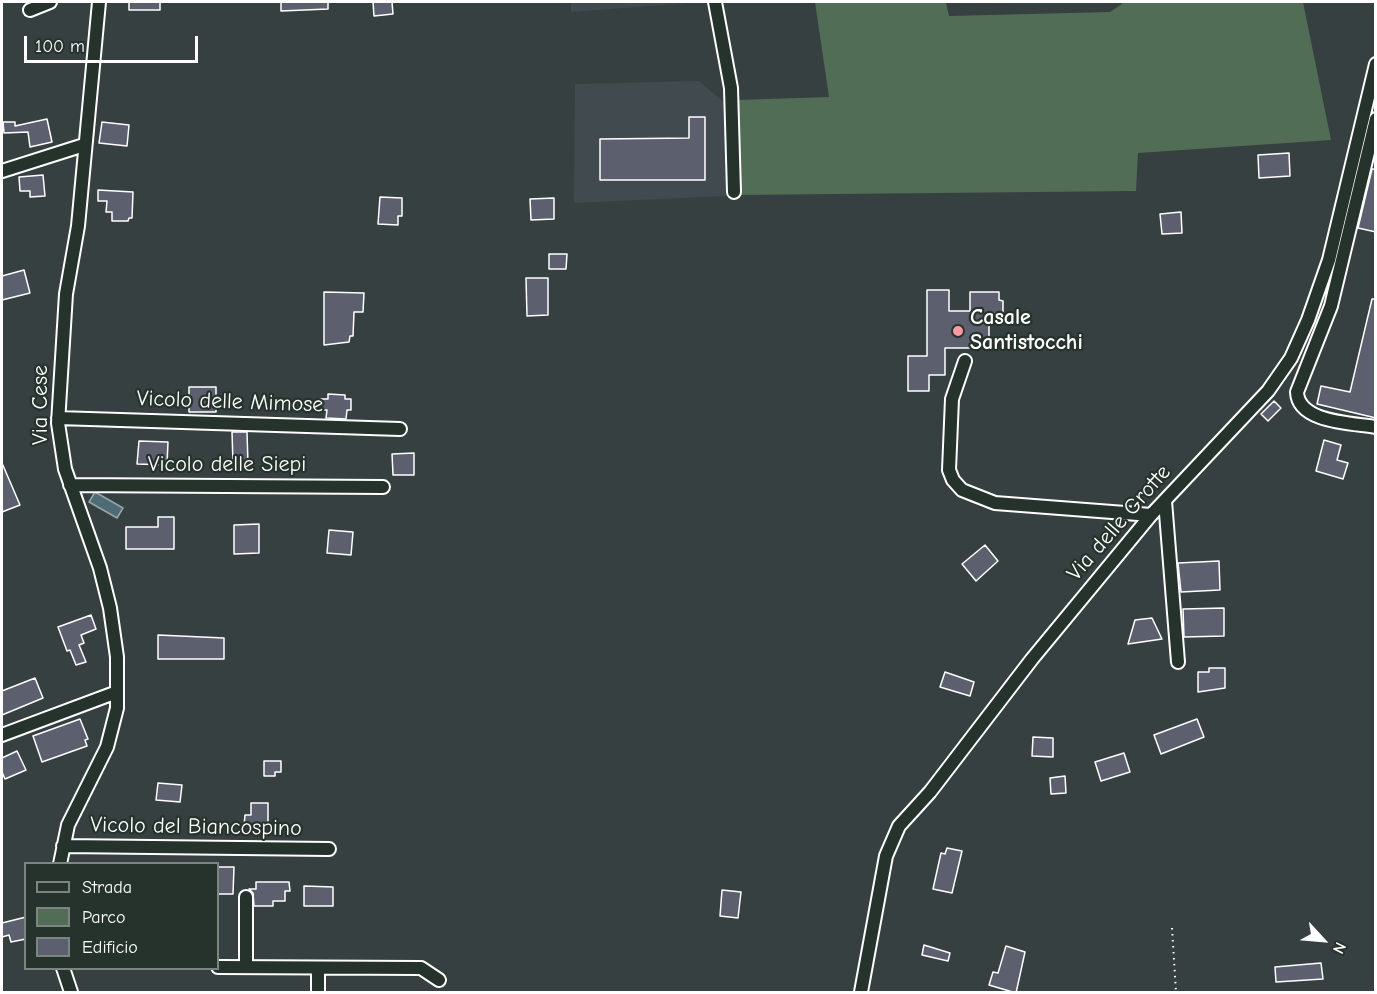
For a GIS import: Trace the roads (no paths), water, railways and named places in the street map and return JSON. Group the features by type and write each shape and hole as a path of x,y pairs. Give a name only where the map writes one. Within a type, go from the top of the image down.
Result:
{"street":[{"path":"30,10 50,2"},
{"name":"Via Cese","path":"60,862 63,846 77,804 111,737 116,720 116,650 110,608 91,541 70,485 61,453 58,418 65,302 78,226 99,2"},
{"path":"715,2 731,88 734,192"},
{"name":"Via delle Grotte","path":"861,993 886,856 896,830 1151,515 1268,391 1295,350 1329,260 1376,64"},
{"path":"1376,119 1331,306 1297,392 1300,404 1309,412 1324,418 1376,427"},
{"path":"2,171 84,145"},
{"path":"964,361 952,399 950,470 953,480 962,490 974,497 1007,505 1151,515"},
{"name":"Vicolo delle Mimose","path":"58,418 400,429"},
{"name":"Vicolo delle Siepi","path":"70,485 383,487"},
{"path":"1165,501 1178,662"},
{"path":"2,735 117,692"},
{"name":"Vicolo del Biancospino","path":"63,846 329,849"},
{"path":"246,897 246,967"},
{"path":"219,967 421,968 439,980"},
{"path":"318,968 318,993"},
{"path":"63,970 71,993"}],"water":[{"path":"95,492 123,508 117,518 89,502"}],"place":[{"name":"Casale Santistocchi","path":"958,331"}]}
